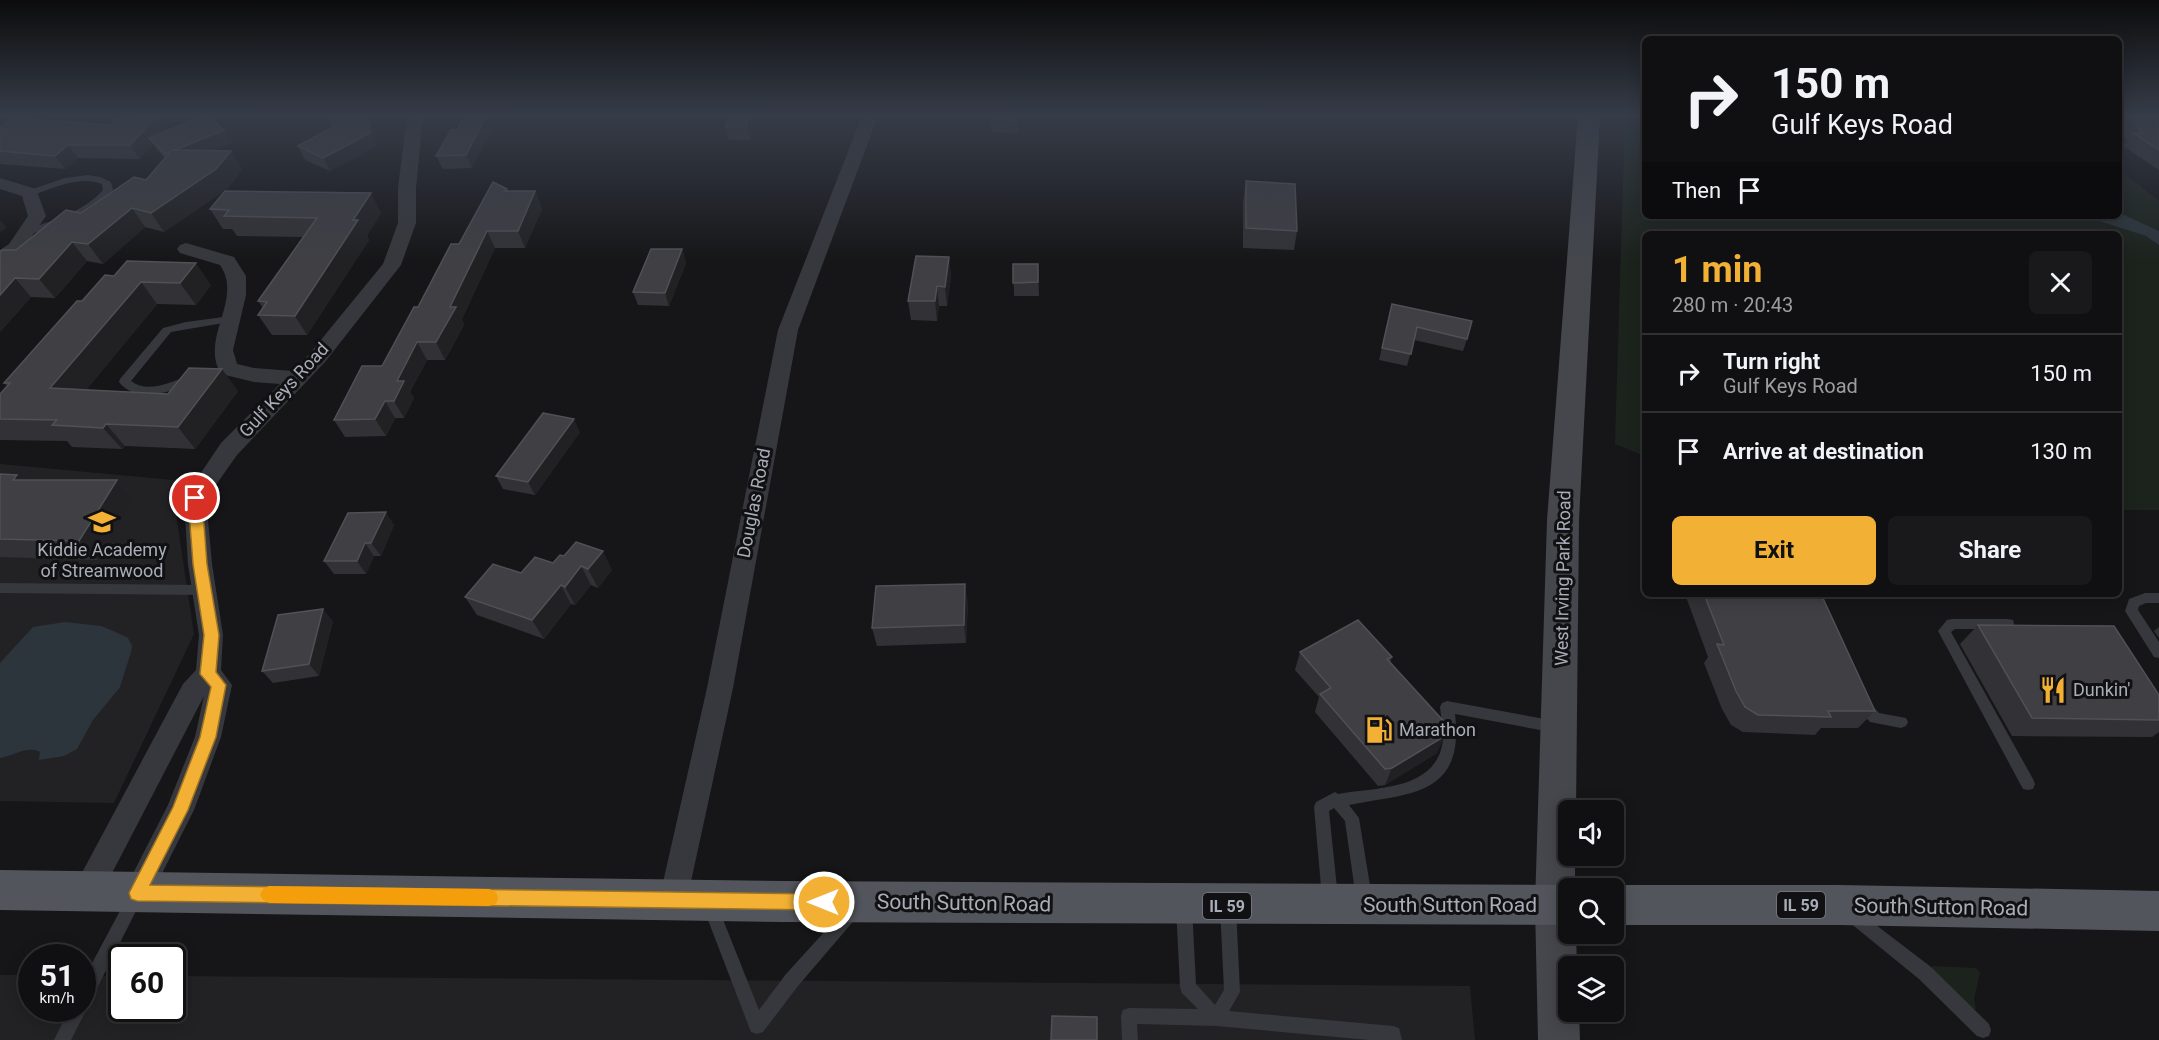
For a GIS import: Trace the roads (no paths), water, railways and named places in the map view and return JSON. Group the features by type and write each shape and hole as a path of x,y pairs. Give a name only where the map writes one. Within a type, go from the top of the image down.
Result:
{"main road":[{"name":"West Irving Park Road","path":"1562,878 1560,728 1563,520 1586,165"},
{"name":"South Sutton Road","path":"0,890 1228,906 1558,905"},
{"name":"South Sutton Road","path":"1624,905 1839,905 2159,911"},
{"name":"West Irving Park Road","path":"1559,1040 1561,944"}],"street":[{"name":"Gulf Keys Road","path":"137,893 180,810 208,737 219,685 208,674 212,635 204,590 195,498 230,449 299,378 392,266 407,224 410,165"},
{"name":"Douglas Road","path":"691,900 720,688 788,330 852,165"},
{"path":"0,183 30,193 37,216 15,248 0,258"},
{"path":"186,249 227,261 237,276 237,294 231,319 214,371 299,378"},
{"path":"87,892 192,692 208,674"}],"lane":[{"path":"25,233 80,213 100,201 108,190 106,182 97,177 81,178 30,193"},
{"path":"214,371 160,390 133,387 124,382 166,330 231,319"},
{"path":"0,588 204,590"},
{"path":"2159,598 2145,598 2133,603 2131,611 2159,653"},
{"path":"2008,624 1952,624 1944,631 2028,784"},
{"path":"1857,693 1861,703 1875,718 1901,722"},
{"path":"1348,904 1321,807 1335,799 1401,792 1425,783 1440,768 1449,744 1447,707 1560,728"},
{"path":"1335,799 1353,818 1348,904"},
{"path":"96,973 137,893"},
{"path":"691,900 757,1026 792,980 861,902"},
{"path":"1184,905 1188,987 1216,1018"},
{"path":"1839,905 1925,973 1983,1030"},
{"path":"1216,1018 1232,992 1228,906"},
{"path":"1130,1040 1129,1016 1216,1018 1393,1034 1394,1040"},
{"path":"62,1040 72,1022"}],"place":[{"name":"Kiddie Academy of Streamwood","path":"102,522"},
{"name":"Dunkin'","path":"2053,690"},
{"name":"Marathon","path":"1379,730"}]}
